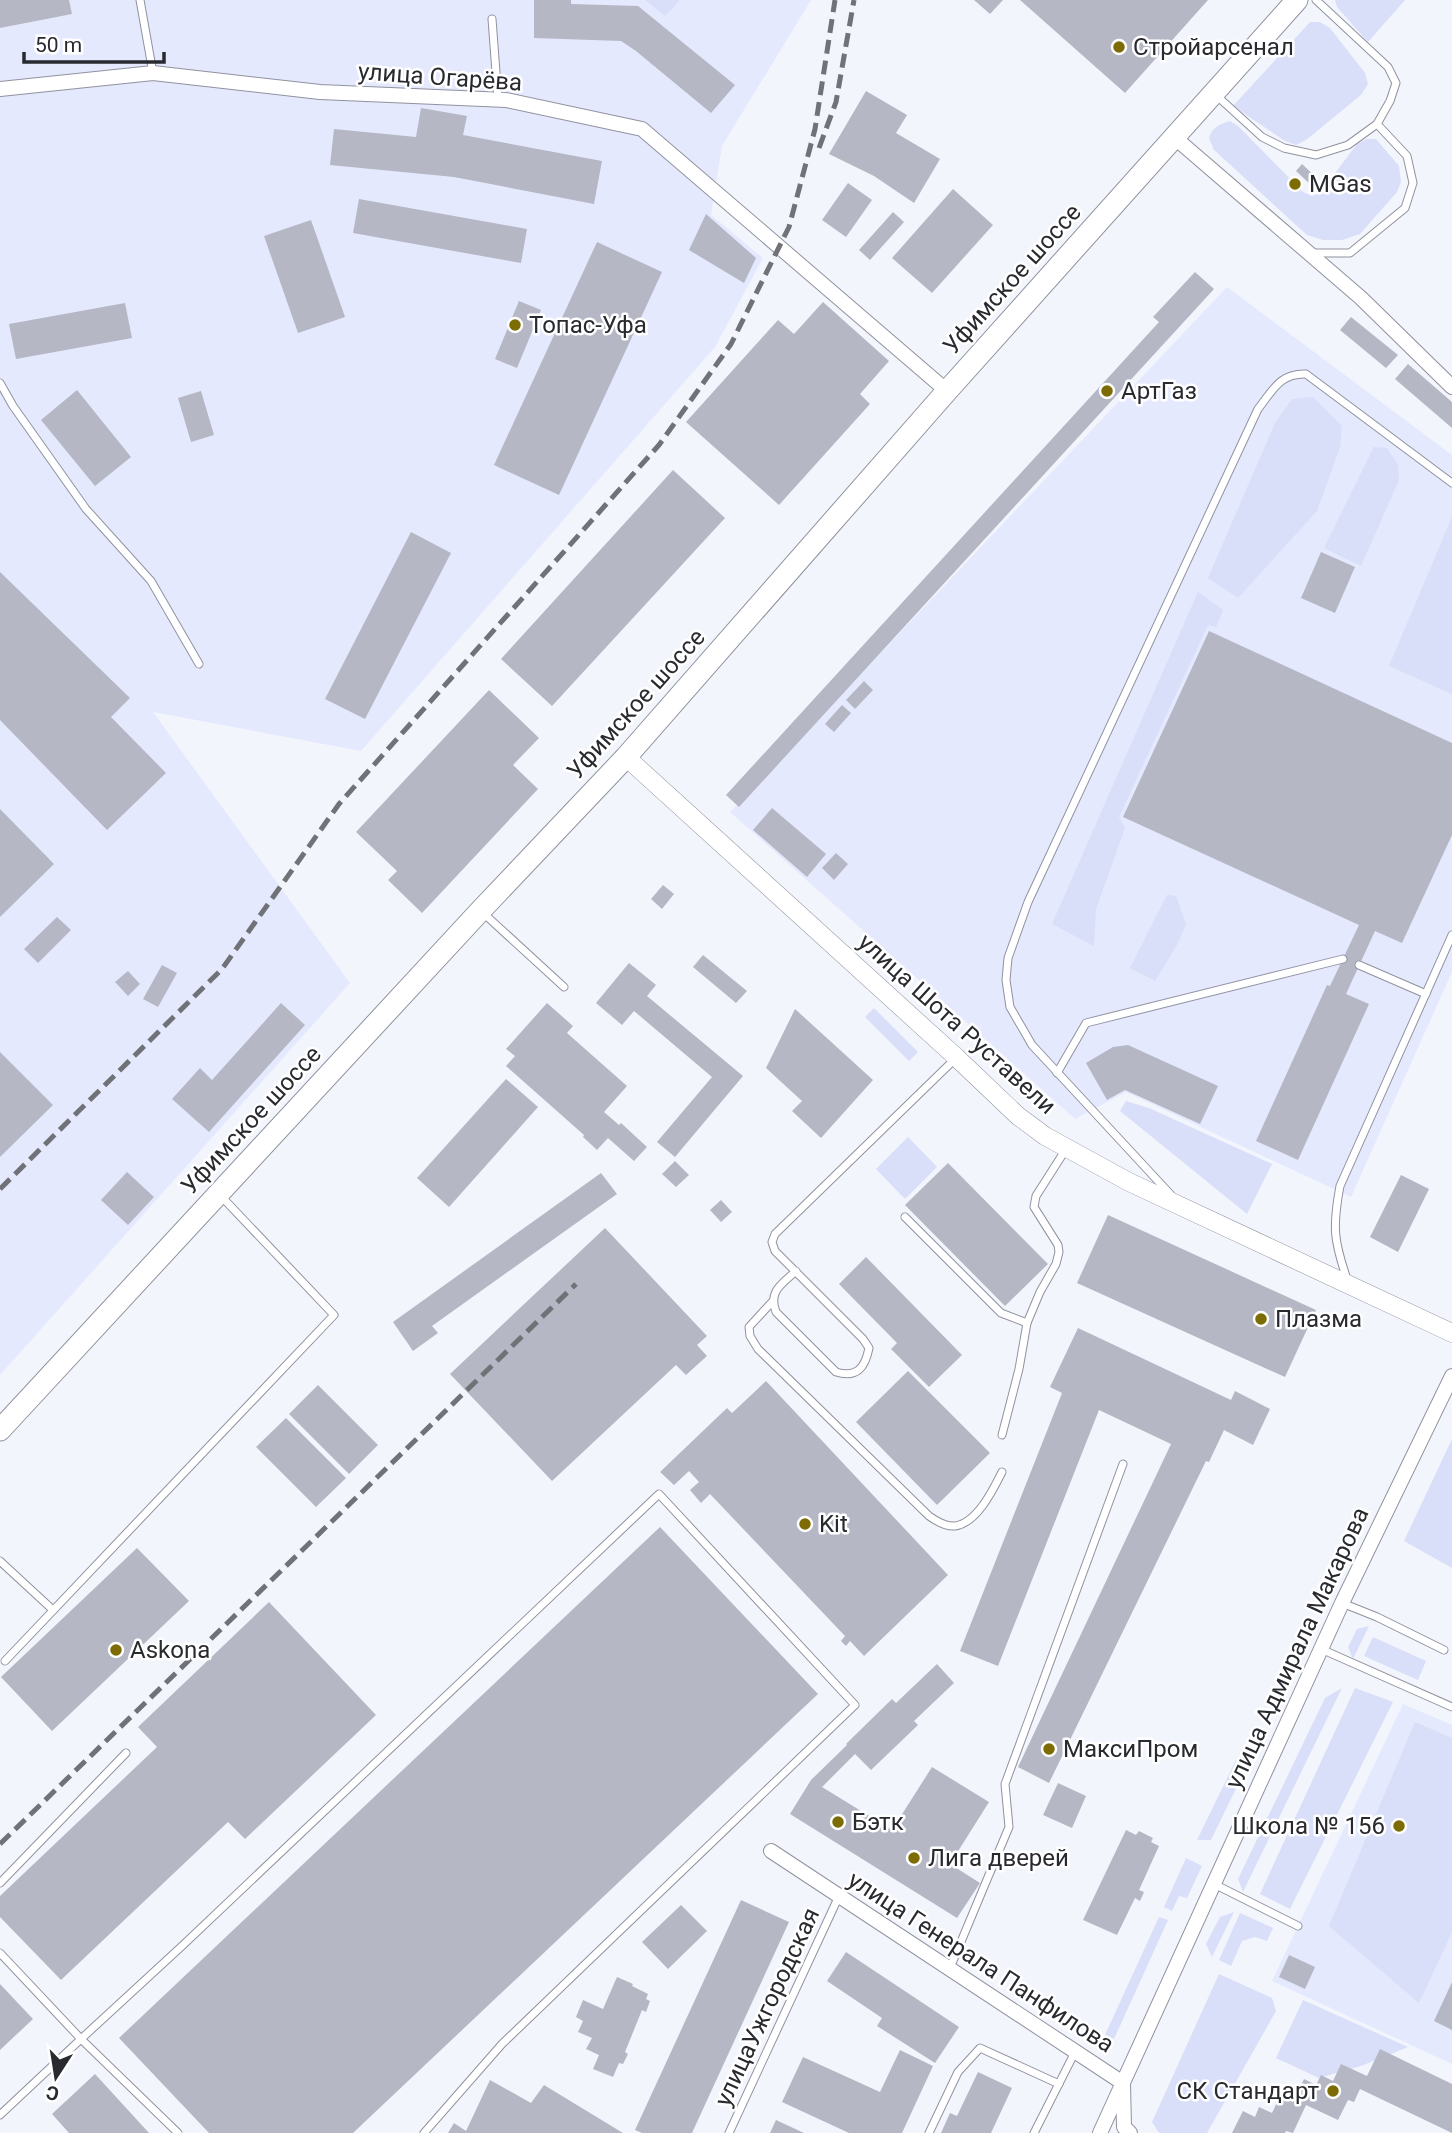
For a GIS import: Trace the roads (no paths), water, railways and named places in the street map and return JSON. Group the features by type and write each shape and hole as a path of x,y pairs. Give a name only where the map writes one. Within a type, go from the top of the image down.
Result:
{"main road":[{"name":"Уфимское шоссе","path":"0,1430 626,757 947,391 1297,0"}],"street":[{"name":"улица Огарёва","path":"0,89 153,73 320,92 498,100 642,129 947,391"},
{"path":"1174,137 1361,298 1452,387"},
{"name":"улица Шота Руставели","path":"626,757 1018,1116 1066,1149 1097,1166 1452,1333"},
{"name":"улица Адмирала Макарова","path":"1100,2133 1342,1602 1452,1376"},
{"name":"улица Генерала Панфилова","path":"771,1851 1123,2082 1124,2127 1130,2133"}],"lane":[{"path":"140,0 153,73"},
{"path":"1214,93 1262,137 1284,148 1316,155 1348,145 1377,124 1390,101 1396,83 1388,67 1317,0"},
{"path":"492,19 498,100"},
{"path":"1307,253 1350,253 1405,208 1413,183 1407,156 1377,124"},
{"path":"1182,1207 1032,1045 1010,1007 1006,980 1007,958 1028,902 1258,409 1278,384 1292,374 1306,374 1452,483"},
{"path":"0,383 86,509 151,582 199,664"},
{"path":"481,910 564,987"},
{"path":"1348,1283 1334,1235 1340,1186 1452,935"},
{"path":"1057,1073 1086,1023 1343,959"},
{"path":"1359,965 1426,994"},
{"path":"772,1302 776,1312 836,1372 847,1375 857,1371 866,1362 869,1348 863,1339 775,1251 772,1242 775,1234 956,1057"},
{"path":"1002,1435 1019,1369 1027,1323 1056,1264 1059,1252 1058,1245 1034,1206 1036,1196 1066,1149"},
{"path":"5,1661 334,1315 219,1194"},
{"path":"905,1217 1001,1313 1027,1323"},
{"path":"796,1270 776,1289 772,1302 749,1327 750,1336 758,1349 939,1523 954,1526 969,1520 994,1488 1002,1472"},
{"path":"949,1969 1009,1827 1005,1784 1123,1464"},
{"path":"0,2115 659,1494 855,1705 502,2044 424,2133"},
{"path":"0,1561 53,1610"},
{"path":"1342,1602 1444,1650"},
{"path":"1321,1649 1452,1707"},
{"path":"0,1883 126,1753"},
{"path":"1213,1884 1298,1926"},
{"name":"улицаУжгородская","path":"729,2133 839,1896"},
{"path":"0,1953 81,2039 178,2133"},
{"path":"929,2133 958,2072 980,2048 1059,2084"},
{"path":"1034,2133 1075,2051"}],"railway":[{"path":"0,1189 222,969 339,804 659,445 731,344 789,227 815,129 835,0"},
{"path":"819,148 836,102 854,0"},
{"path":"0,1844 576,1284"}],"place":[{"name":"Стройарсенал","path":"1119,47"},
{"name":"MGas","path":"1295,184"},
{"name":"Топас-Уфа","path":"515,325"},
{"name":"АртГаз","path":"1107,391"},
{"name":"Плазма","path":"1261,1319"},
{"name":"Kit","path":"805,1524"},
{"name":"Askona","path":"116,1650"},
{"name":"МаксиПром","path":"1049,1749"},
{"name":"Бэтк","path":"838,1822"},
{"name":"Школа № 156","path":"1399,1826"},
{"name":"Лига дверей","path":"914,1858"},
{"name":"СК Стандарт","path":"1333,2091"}]}
